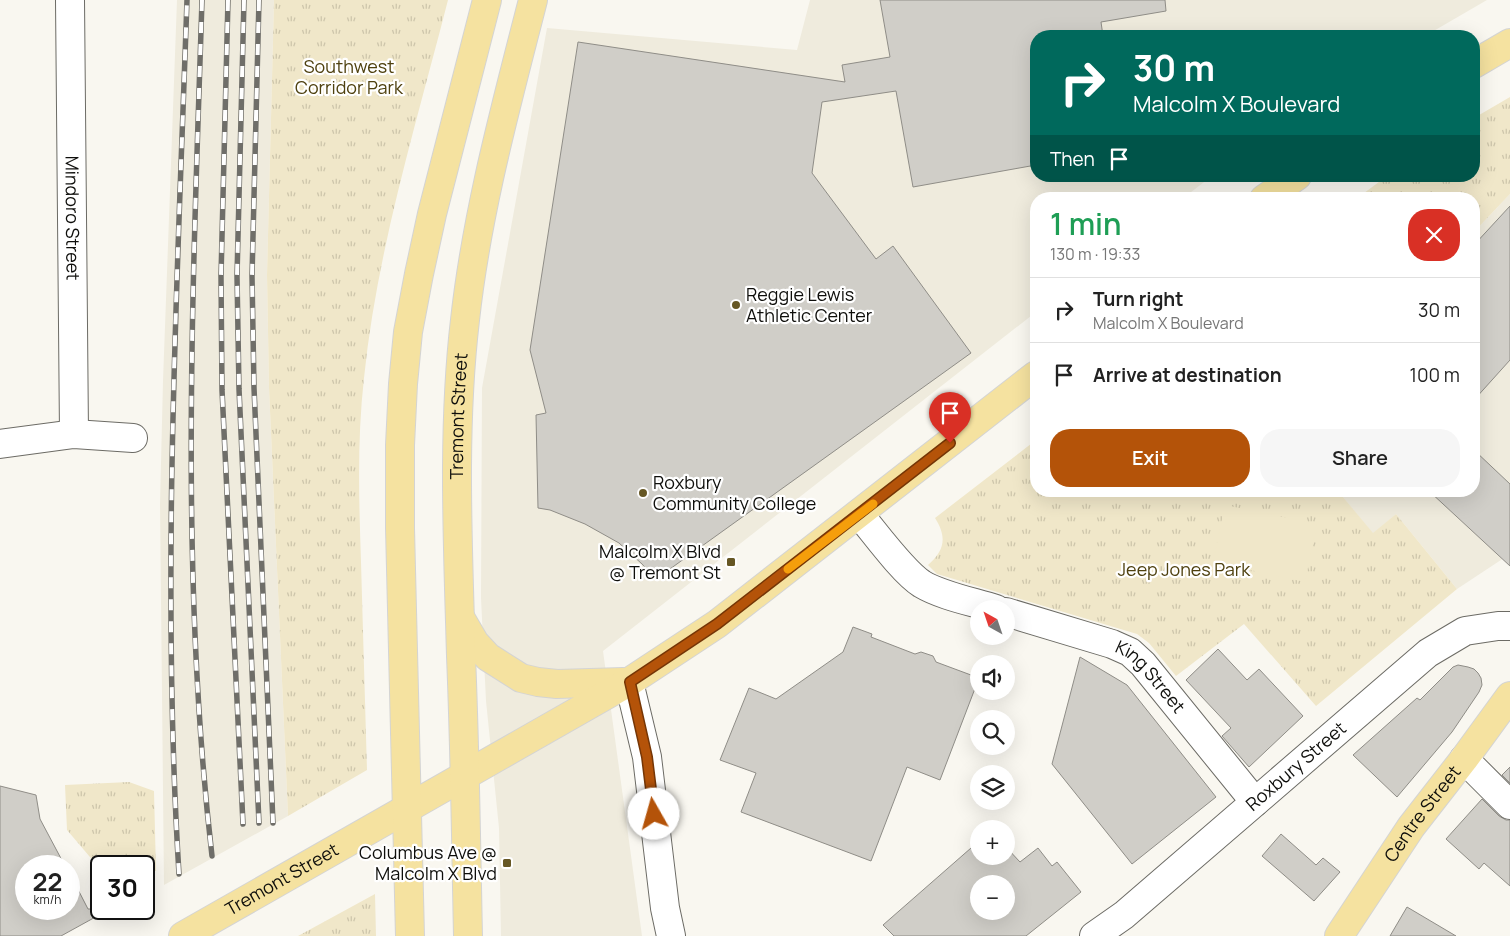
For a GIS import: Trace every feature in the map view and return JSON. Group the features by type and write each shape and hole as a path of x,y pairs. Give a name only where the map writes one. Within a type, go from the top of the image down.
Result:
{"main road":[{"path":"410,936 400,528 400,445 403,384 408,332 432,214 487,0"},
{"name":"Tremont Street","path":"183,936 465,774 460,617 458,402 465,320 477,237 485,199 533,0"},
{"path":"1480,60 1510,43"},
{"path":"1274,192 1288,182"},
{"path":"468,936 465,774 630,682 717,624 1030,380"},
{"path":"460,617 475,642 488,657 521,678 557,684 630,682"},
{"name":"Centre Street","path":"1339,936 1411,827 1510,696"}],"street":[{"name":"Mindoro Street","path":"70,0 74,434"},
{"path":"0,444 74,434 133,438"},
{"path":"859,514 910,573 922,583 935,590 970,601"},
{"name":"King Street","path":"1015,615 1112,644 1130,652 1143,664 1255,802"},
{"name":"Roxbury Street","path":"1094,936 1124,914 1428,653 1465,631 1510,626"},
{"path":"630,682 647,757 665,908 671,936"},
{"path":"1464,759 1510,805"}],"shaded area":[{"path":"177,0 274,0 267,275 269,388 288,816 164,885 160,504"},
{"name":"Roxbury Community College","path":"810,0 1487,0 1435,30 1030,30 1030,182 1204,182 1191,192 1030,192 1030,317 603,651 642,936 501,936 499,828 486,701 481,598 482,388 547,28 797,50"},
{"path":"1510,194 1510,554 1457,589 1396,514 1373,534 1343,497 1480,497 1480,226"}],"green space":[{"name":"Southwest Corridor Park","path":"274,0 448,0 388,235 370,330 364,378 359,447 359,493 367,770 288,816 269,388 267,275"},
{"path":"1510,97 1510,194 1480,226 1480,192 1365,192 1379,182 1480,182 1480,114"},
{"name":"Jeep Jones Park","path":"1030,445 1030,497 1343,497 1373,533 1396,514 1457,589 1316,706 1244,624 1176,676 1149,643 1137,634 937,574 928,565 941,549 943,537 935,518"},
{"path":"1254,497 1289,497 1287,505"},
{"path":"1225,505 1317,524 1305,582 1213,562"},
{"path":"129,782 154,791 156,871 155,855 90,855 90,857 67,830 65,785"},
{"path":"375,894 376,936 298,936"}],"building":[{"name":"Reggie Lewis Athletic Center","path":"880,0 1165,0 1166,11 1101,22 1102,30 1030,30 1030,166 913,187 896,91 822,102 812,173 876,259 893,246 971,353 656,579 619,543 585,524 550,510 538,508 536,415 546,413 530,350 578,42 845,82 842,65 890,57"},
{"path":"1510,206 1510,360 1480,393 1480,238"},
{"path":"1480,456 1510,484 1510,566 1435,497 1480,497"},
{"path":"853,627 872,634 871,637 915,654 921,652 933,656 936,662 970,675 971,700 940,780 907,767 871,861 741,812 756,773 720,760 749,688 776,699 843,652"},
{"path":"1218,649 1247,680 1259,669 1303,716 1249,767 1222,736 1231,728 1186,680"},
{"path":"1080,657 1127,685 1216,797 1132,864 1052,764"},
{"path":"1458,665 1474,669 1478,673 1482,685 1479,692 1452,732 1397,797 1353,755 1417,698 1420,700 1453,667"},
{"path":"1510,767 1510,783 1502,775"},
{"path":"0,786 36,795 40,819 59,855 15,855 15,920 80,920 80,893 88,909 90,909 90,920 61,936 0,936"},
{"path":"1482,799 1499,816 1510,820 1510,886 1484,863 1479,869 1446,839"},
{"path":"1281,834 1316,865 1323,858 1340,872 1314,901 1262,856"},
{"path":"1038,848 1052,866 1057,862 1081,892 1026,936 894,936 883,925 970,849 970,865 1015,865 1015,857 1020,862"},
{"path":"1407,907 1456,936 1390,936"}],"railway":[{"path":"179,874 171,656 171,546 175,328 187,0"},
{"path":"202,0 195,214 191,428 192,535 195,642 212,856"},
{"path":"228,0 221,276 222,390 243,824"},
{"path":"244,0 237,276 239,389 259,823"},
{"path":"259,0 252,276 254,388 273,823"}],"slow traffic":[{"path":"788,569 873,504"}],"place":[{"name":"Reggie Lewis Athletic Center","path":"736,305"},
{"name":"Roxbury Community College","path":"643,493"},
{"name":"Malcolm X Blvd @ Tremont St","path":"731,562"},
{"name":"Columbus Ave @ Malcolm X Blvd","path":"507,863"}],"route":[{"path":"654,814 647,757 630,682 717,624 950,443"}]}
